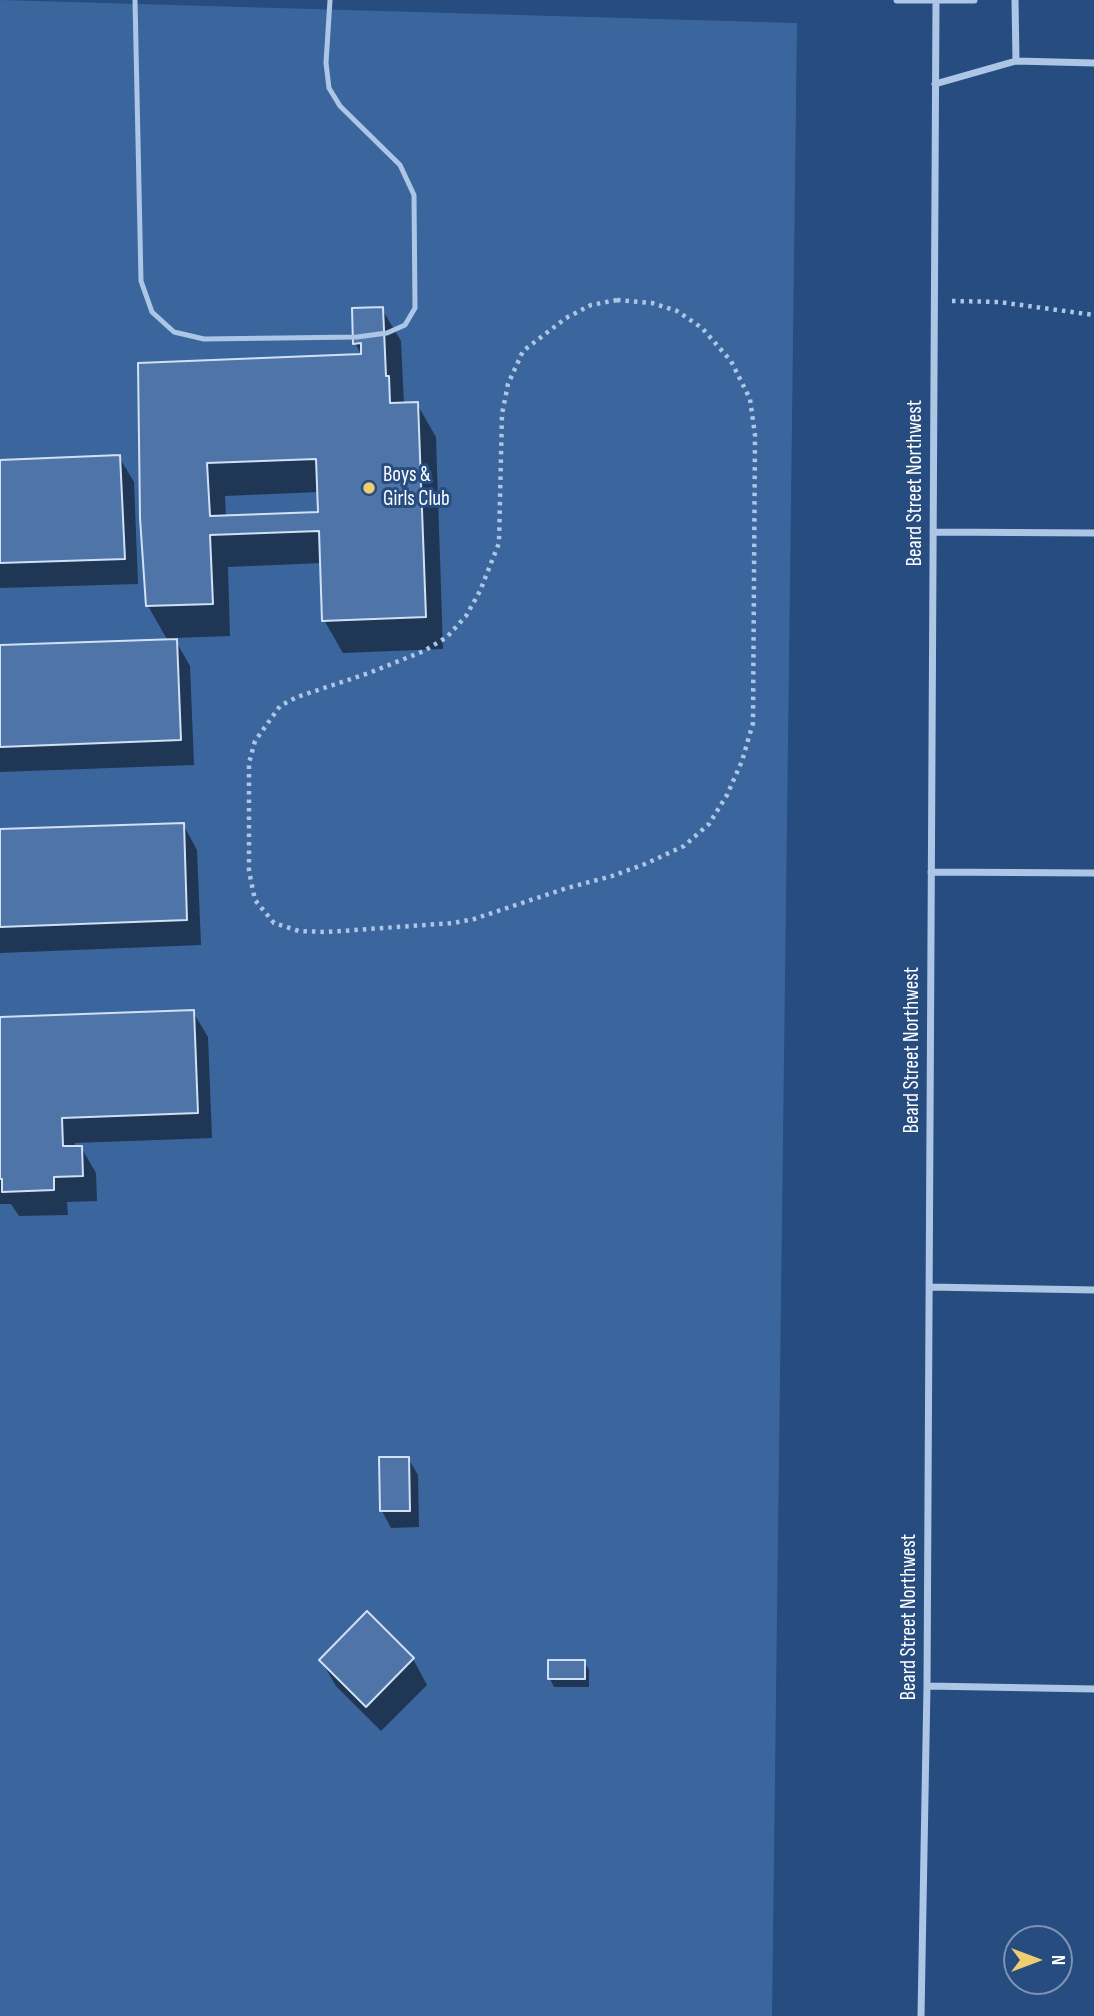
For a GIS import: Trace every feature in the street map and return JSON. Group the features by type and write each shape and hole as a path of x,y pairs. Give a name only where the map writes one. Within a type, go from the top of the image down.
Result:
{"street":[{"path":"897,0 974,0"},
{"path":"1015,0 1016,61"},
{"name":"Beard Street Northwest","path":"921,2016 927,1686 936,1"},
{"path":"936,84 1016,61 1094,63"},
{"path":"933,532 1094,533"},
{"path":"931,872 1094,873"},
{"path":"929,1287 1094,1290"},
{"path":"927,1686 1094,1689"}],"lane":[{"path":"135,0 141,281 152,312 174,332 204,339 357,337 387,332 405,325 415,308 414,195 400,165 340,106 329,88 326,63 330,0"}],"path":[{"path":"617,300 652,303 677,311 702,328 731,361 750,399 755,435 753,723 742,761 727,795 709,824 684,846 612,876 453,923 327,932 299,930 274,923 255,900 250,870 250,763 255,741 270,718 280,706 297,697 425,651 447,637 466,616 480,591 499,542 502,414 508,384 523,351 545,332 591,305 617,300"},
{"path":"934,301 999,302 1094,315"}],"shaded area":[{"path":"0,0 797,23 772,2016 0,2016"}],"building":[{"name":"Boys & Girls Club","path":"383,307 390,403 418,402 426,617 322,621 319,531 210,535 213,604 146,606 140,518 138,363 361,354 361,343 353,344 352,308","holes":["316,459 318,512 210,516 207,463"]},
{"path":"120,455 125,559 0,563 0,460"},
{"path":"177,639 181,740 0,747 0,645"},
{"path":"184,823 187,920 0,927 0,829"},
{"path":"194,1010 198,1113 62,1118 63,1146 82,1146 83,1176 54,1177 54,1190 2,1192 0,1017"},
{"path":"379,1457 409,1457 410,1511 380,1511"},
{"path":"367,1611 414,1658 366,1707 319,1660"},
{"path":"548,1660 585,1660 585,1679 548,1679"}],"place":[{"name":"Boys & Girls Club","path":"369,488"}]}
